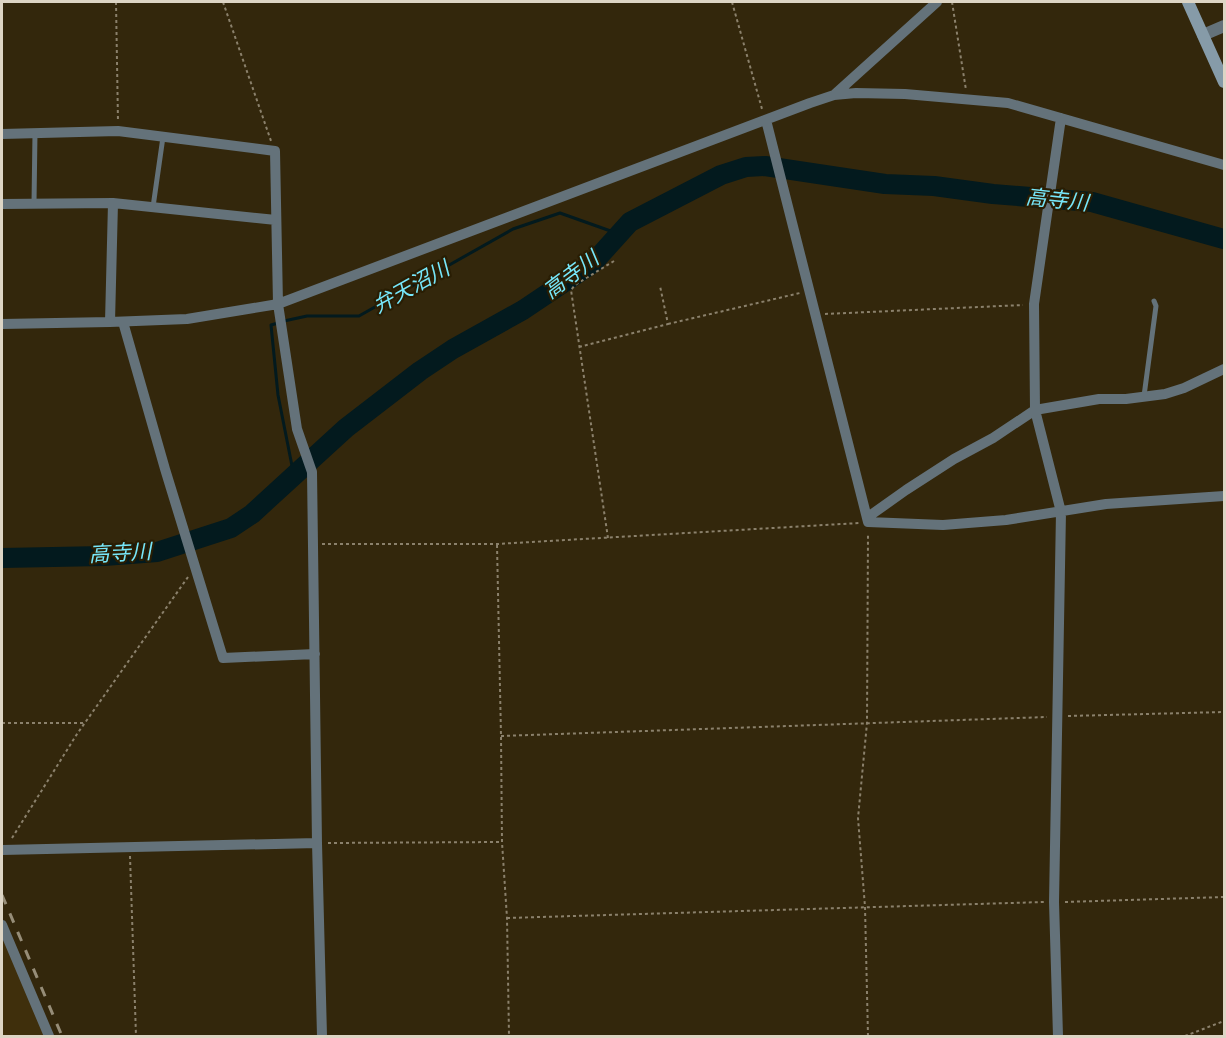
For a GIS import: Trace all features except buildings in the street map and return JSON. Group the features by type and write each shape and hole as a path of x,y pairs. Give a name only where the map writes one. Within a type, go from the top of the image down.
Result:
{"main road":[{"path":"1188,2 1224,82"}],"street":[{"path":"834,95 937,2"},
{"path":"1203,35 1224,26"},
{"path":"2,324 187,319 278,304 834,95 905,94 1008,103 1224,165"},
{"path":"1058,1036 1054,902 1061,512 1035,410 1034,304 1061,118"},
{"path":"766,120 868,519"},
{"path":"2,134 118,131 275,151 278,304 297,429 312,472 316,843 321,1036"},
{"path":"2,204 113,204 276,220"},
{"path":"110,322 113,204"},
{"path":"123,322 223,658 315,654"},
{"path":"868,519 906,490 1035,410 1099,399 1174,392 1224,369"},
{"path":"868,519 943,525 1061,512 1106,504 1224,496"},
{"path":"3,850 316,843"},
{"path":"2,925 49,1036"}],"lane":[{"path":"34,204 35,133"},
{"path":"153,207 163,137"},
{"path":"1144,396 1156,306 1154,300"}],"path":[{"path":"116,2 118,131"},
{"path":"223,2 275,151"},
{"path":"732,2 766,120"},
{"path":"952,2 968,100"},
{"path":"608,538 571,290 574,285 614,261"},
{"path":"660,286 668,324"},
{"path":"579,347 810,291"},
{"path":"816,314 1034,304"},
{"path":"313,544 497,544 868,519 867,723 858,818 865,907 868,1036"},
{"path":"497,544 502,842 507,918 509,1036"},
{"path":"3,850 84,723 195,567"},
{"path":"501,736 1224,712"},
{"path":"2,723 84,723"},
{"path":"316,843 502,842"},
{"path":"130,848 136,1036"},
{"path":"507,918 1224,897"},
{"path":"1185,1036 1224,1021"}],"shaded area":[{"path":"2,934 45,1036 2,1036"}],"waterway":[{"name":"高寺川","path":"2,558 104,556 157,552 231,528 252,514 346,428 420,371 453,349 523,310 593,263 630,222 721,175 746,167 765,166 885,184 934,186 993,194 1092,202 1224,239"},
{"name":"弁天沼川","path":"284,321 307,316 359,316 513,229 560,213 619,234"},
{"name":"弁天沼川","path":"278,323 271,325 278,395 294,476"}],"railway":[{"path":"2,895 62,1036"}]}
